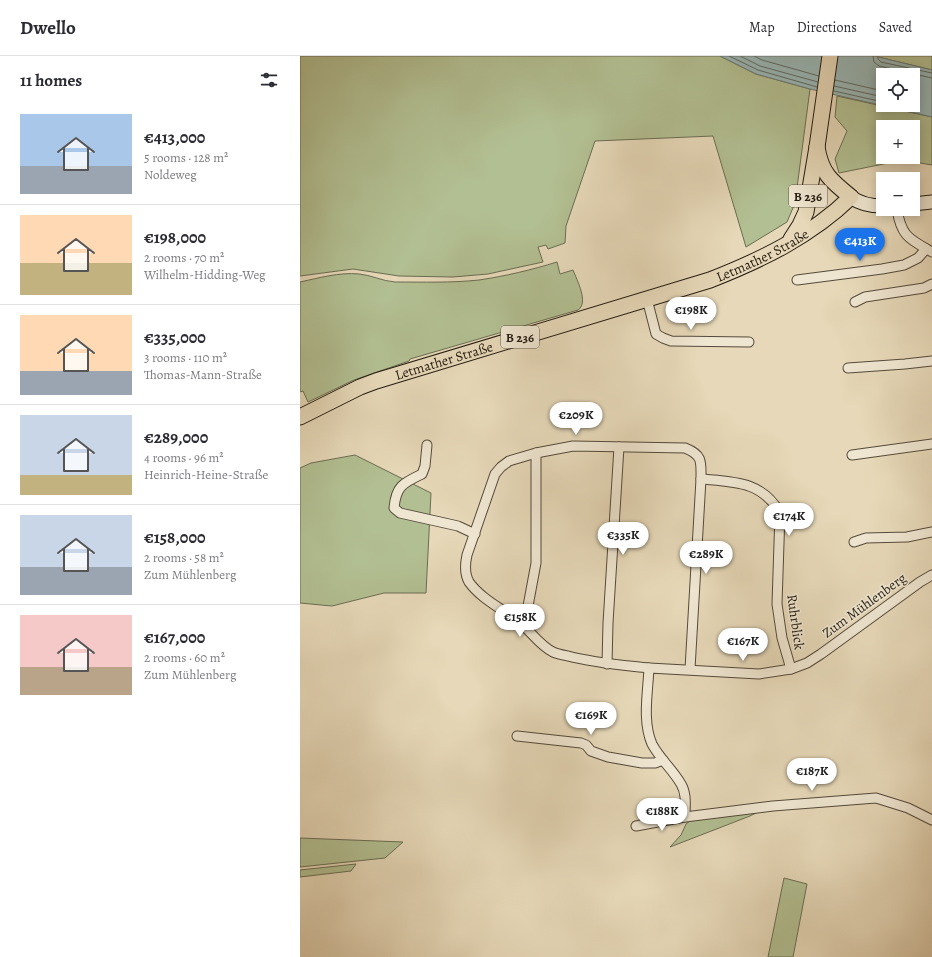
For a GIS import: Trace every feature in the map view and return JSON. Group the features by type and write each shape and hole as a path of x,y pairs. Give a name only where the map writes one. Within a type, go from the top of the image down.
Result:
{"main road":[{"name":"B 236","path":"789,242 806,212 830,56"},
{"name":"B 236","path":"817,147 819,159 830,180 851,197"},
{"path":"851,197 855,200 876,205"},
{"name":"Letmather Straße","path":"300,417 360,387 376,381 710,280 744,267 771,254 822,222 851,197"},
{"path":"920,203 932,202"}],"street":[{"path":"797,280 904,265 929,251 906,235 901,228 898,216"},
{"path":"855,302 864,297 924,288 932,284"},
{"path":"647,299 656,334 663,338 671,341 749,342"},
{"path":"848,368 932,361"},
{"path":"852,455 932,444"},
{"path":"427,445 425,466 422,474 405,482 398,490 394,508 400,513 458,526 475,534 495,474 509,461 536,453 573,446 685,448 695,452 701,460 701,479 690,669"},
{"path":"607,664 608,624 619,447"},
{"path":"520,622 528,606 536,563 536,453"},
{"name":"Ruhrblick","path":"701,479 739,483 754,487 774,503 780,513 777,604 782,638 791,669"},
{"path":"854,542 866,538 908,537 932,532"},
{"name":"Zum Mühlenberg","path":"475,534 465,564 465,572 468,580 477,590 520,622 542,644 554,652 576,658 607,664 649,668 690,669 759,674 791,669 807,663 821,654 920,582 932,575"},
{"path":"649,668 646,709 648,728 652,744 682,785 685,797 685,817"},
{"path":"517,736 581,743 586,745 591,752 624,760 649,763 663,760"},
{"path":"636,826 685,817 773,806 876,798 908,808 932,820"}],"green space":[{"path":"300,56 720,56 756,74 810,89 795,203 787,222 746,247 713,136 595,141 566,226 565,243 548,249 546,245 538,247 543,262 488,274 453,277 399,276 353,269 300,276"},
{"path":"874,56 932,56 932,70"},
{"path":"837,96 876,105 876,112 909,112 932,117 932,165 920,163 920,120 876,120 876,164 883,164 839,173 835,159 847,131 835,117"},
{"path":"557,262 560,274 573,270 582,297 581,307 578,310 410,359 409,361 354,380 308,402 303,391 300,392 300,282 344,274 363,275 395,282 468,281 509,275"},
{"path":"355,455 431,493 426,593 384,593 332,606 300,603 300,468 311,463"},
{"path":"762,810 670,847 681,835 686,824 692,819"},
{"path":"300,838 403,842 385,858 300,867"},
{"path":"356,864 351,871 300,877 300,870"},
{"path":"784,878 807,884 793,957 768,957"}],"water":[{"path":"720,56 874,56 932,70 932,117 910,112 920,112 920,68 876,68 876,104 810,89 756,74"}]}
